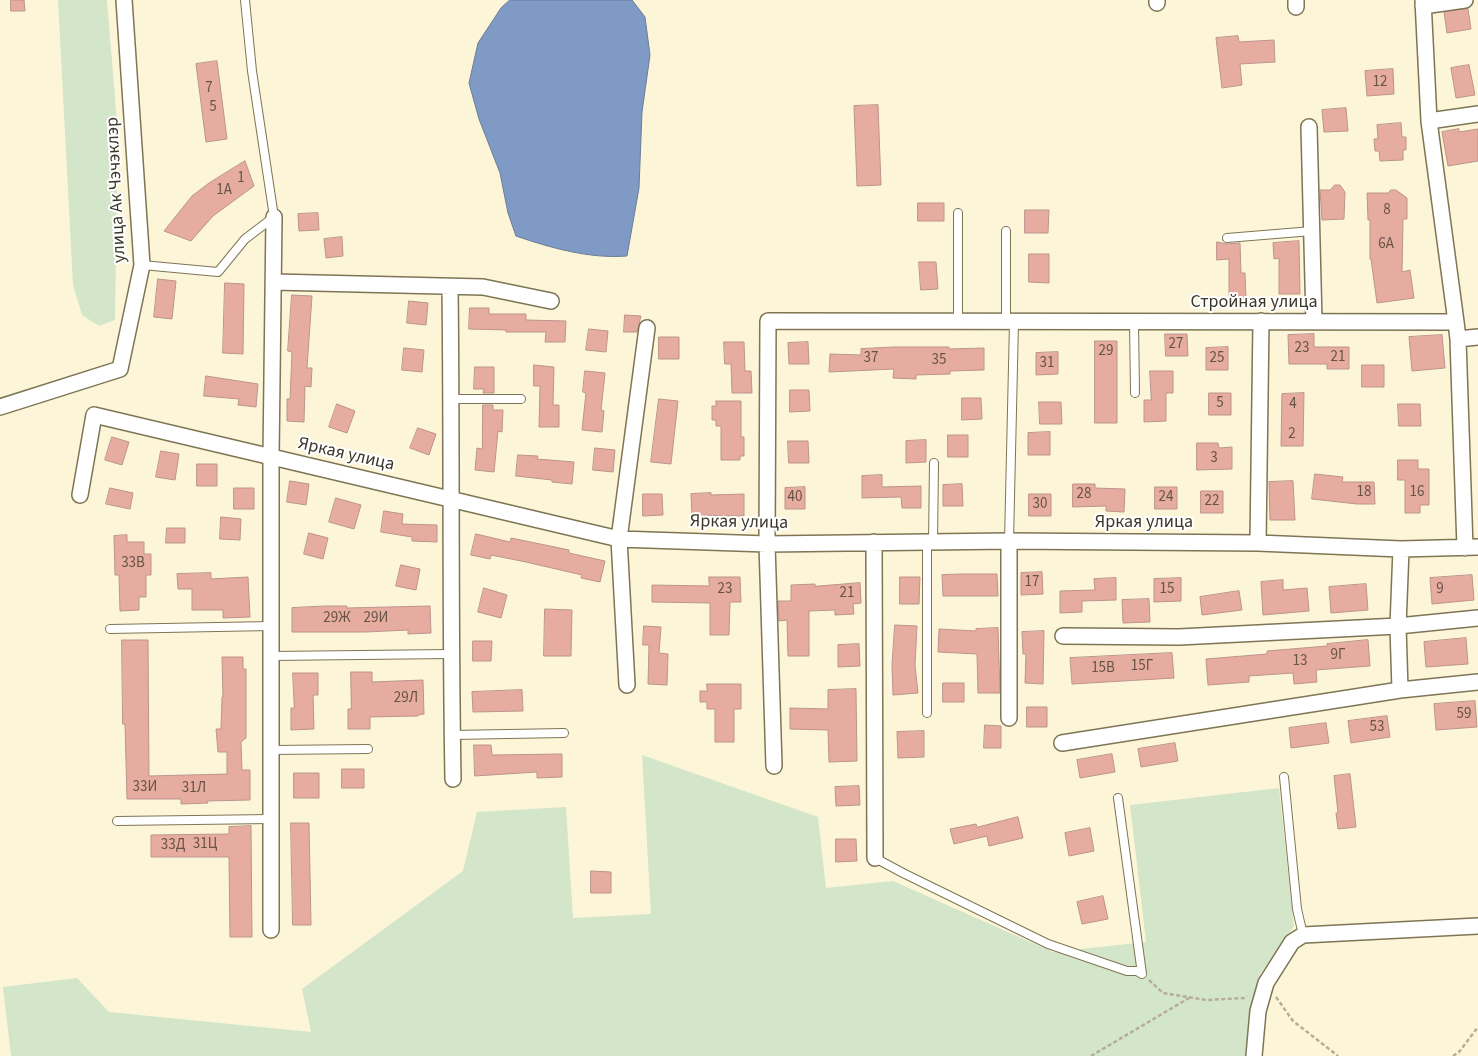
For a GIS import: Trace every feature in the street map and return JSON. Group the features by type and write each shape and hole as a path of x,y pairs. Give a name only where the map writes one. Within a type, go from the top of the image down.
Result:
{"street":[{"name":"улица Ак Чэчэклэр","path":"0,407 120,369 142,265 124,0"},
{"path":"1465,0 1423,3 1428,121 1458,339 1472,547"},
{"path":"1428,121 1478,114"},
{"path":"1309,127 1314,321"},
{"path":"271,930 271,457 274,217"},
{"path":"274,282 483,287 551,302"},
{"path":"450,287 452,500 450,654 453,779"},
{"path":"1258,543 1261,321"},
{"name":"Стройная улица","path":"767,544 768,322 1456,322"},
{"path":"627,685 619,539 647,328"},
{"path":"1458,339 1478,337"},
{"name":"Яркая улица","path":"80,495 94,415 619,539 767,544 874,542 1258,543 1401,550 1472,547"},
{"path":"874,542 875,858"},
{"path":"1009,542 1009,718"},
{"path":"767,544 774,766"},
{"path":"1400,690 1398,626 1401,550"},
{"path":"1063,636 1179,637 1398,626 1478,618"},
{"path":"1062,743 1400,690 1478,682"},
{"path":"1254,1056 1258,1011 1266,983 1292,942 1303,935 1478,926"}],"lane":[{"path":"142,265 218,272 245,239 274,217 252,71 245,0"},
{"path":"958,213 958,322"},
{"path":"1006,231 1010,322 1009,542"},
{"path":"1227,238 1312,231"},
{"path":"1134,322 1135,393"},
{"path":"451,399 521,399"},
{"path":"927,713 930,542 934,463"},
{"path":"110,629 272,626"},
{"path":"271,656 450,654"},
{"path":"452,735 564,733"},
{"path":"271,750 368,749"},
{"path":"1284,777 1297,909 1303,935"},
{"path":"1118,798 1142,974"},
{"path":"117,821 271,819"},
{"path":"875,858 1048,944 1127,971 1137,971 1142,974"}],"path":[{"path":"1142,974 1163,993 1206,1000 1244,998 1266,983 1293,1021 1338,1056"},
{"path":"1091,1056 1190,997"},
{"path":"1454,1056 1478,1027"}],"green space":[{"path":"58,0 107,0 118,134 115,320 99,326 82,315 73,285"},
{"path":"642,755 818,817 826,888 893,881 1053,952 1146,942 1130,805 1279,788 1294,926 1260,974 1250,1056 11,1056 3,987 77,978 109,1012 311,1032 302,989 463,871 477,812 566,807 573,918 651,914"}],"water":[{"path":"510,0 632,0 645,17 650,55 642,112 639,188 627,256 599,256 571,252 516,236 508,213 500,173 479,119 469,83 478,43 501,8"}],"building":[{"path":"11,0 24,0 25,11 11,11"},
{"path":"1468,9 1471,29 1447,33 1444,12"},
{"path":"1238,36 1239,42 1274,40 1275,62 1240,64 1242,85 1222,88 1216,38"},
{"path":"217,61 227,139 206,142 196,64"},
{"path":"1469,65 1475,95 1456,98 1451,68"},
{"path":"1393,69 1394,94 1367,96 1365,71"},
{"path":"878,105 881,185 857,186 854,106"},
{"path":"1346,108 1348,131 1324,132 1322,110"},
{"path":"1401,123 1402,137 1406,137 1406,150 1403,150 1403,160 1380,161 1379,151 1375,151 1374,139 1378,139 1377,125"},
{"path":"1459,129 1459,132 1478,129 1478,161 1448,166 1442,132"},
{"path":"245,161 254,186 213,216 191,241 164,231 192,196"},
{"path":"1335,185 1340,185 1345,192 1344,219 1322,220 1320,190 1330,190"},
{"path":"1391,190 1396,190 1407,198 1407,219 1403,219 1402,272 1410,270 1414,298 1377,303 1370,259 1370,220 1368,220 1367,193 1388,193"},
{"path":"918,203 944,203 944,221 918,221"},
{"path":"1025,210 1049,210 1048,233 1025,233"},
{"path":"318,213 319,230 299,231 298,214"},
{"path":"342,237 343,256 326,258 324,239"},
{"path":"1299,241 1300,294 1279,294 1279,258 1274,259 1273,243"},
{"path":"1217,242 1227,244 1240,243 1241,273 1245,273 1246,299 1229,299 1229,259 1217,260"},
{"path":"1029,254 1049,254 1049,283 1029,282"},
{"path":"919,262 936,262 938,289 921,290"},
{"path":"158,279 176,281 172,319 154,317"},
{"path":"225,283 244,284 243,354 223,353"},
{"path":"292,295 312,296 307,368 312,368 311,387 305,386 304,422 287,421 287,399 290,399 292,352 288,351"},
{"path":"409,301 428,303 426,325 407,323"},
{"path":"470,308 489,308 489,314 526,314 526,320 566,321 565,342 545,342 546,332 506,332 506,330 469,329"},
{"path":"625,315 641,316 637,332 624,332"},
{"path":"589,329 608,331 606,352 586,350"},
{"path":"1165,334 1187,334 1188,356 1166,356"},
{"path":"1314,334 1314,347 1349,347 1349,369 1327,369 1327,364 1289,364 1288,335"},
{"path":"1442,335 1445,368 1412,371 1409,337"},
{"path":"659,337 679,337 679,359 659,359"},
{"path":"1095,341 1117,341 1117,423 1095,423"},
{"path":"724,342 744,342 745,371 751,371 752,393 732,393 731,364 725,364"},
{"path":"808,342 809,364 789,364 788,343"},
{"path":"894,347 984,348 984,370 916,375 916,379 893,378 894,369 829,372 830,354 861,355 861,349"},
{"path":"1228,347 1228,370 1206,370 1206,348"},
{"path":"404,348 424,350 422,372 402,370"},
{"path":"1058,352 1058,374 1036,375 1036,353"},
{"path":"534,365 554,367 553,405 559,405 559,427 539,427 540,386 534,386"},
{"path":"1362,365 1384,365 1384,387 1362,387"},
{"path":"475,367 494,367 494,393 483,393 484,389 474,389"},
{"path":"585,371 605,373 601,410 604,411 602,432 582,430 586,393 583,392"},
{"path":"1150,371 1173,371 1173,393 1166,393 1166,421 1144,422 1144,400 1151,400"},
{"path":"206,376 258,384 256,407 238,405 239,399 204,396"},
{"path":"790,390 809,390 810,411 790,412"},
{"path":"1209,393 1231,393 1231,415 1209,415"},
{"path":"1304,393 1303,446 1281,446 1282,394"},
{"path":"962,398 981,398 982,419 962,420"},
{"path":"659,399 678,401 671,464 651,462"},
{"path":"716,401 741,401 741,437 744,437 744,456 740,456 740,460 721,460 721,426 716,426 716,420 712,420 712,406 716,406"},
{"path":"1039,402 1061,402 1062,424 1040,424"},
{"path":"337,404 355,411 347,433 329,427"},
{"path":"1398,404 1420,404 1421,426 1399,426"},
{"path":"483,405 493,405 493,410 503,410 502,432 498,431 494,472 475,470 477,448 482,449"},
{"path":"418,428 436,434 429,455 410,448"},
{"path":"1050,432 1050,455 1028,455 1028,433"},
{"path":"948,435 968,435 968,457 948,457"},
{"path":"112,437 129,442 122,465 105,460"},
{"path":"926,440 926,462 906,463 906,441"},
{"path":"788,441 808,441 809,463 789,463"},
{"path":"1197,443 1218,443 1219,448 1232,447 1232,469 1197,470"},
{"path":"595,448 615,450 613,472 593,470"},
{"path":"161,451 179,454 175,480 156,477"},
{"path":"518,455 538,456 537,459 574,462 572,484 516,476"},
{"path":"1398,460 1418,460 1418,469 1429,469 1429,505 1420,505 1420,513 1405,513 1405,480 1398,480"},
{"path":"197,464 217,464 217,486 197,486"},
{"path":"1315,474 1343,477 1342,482 1374,482 1375,504 1312,499"},
{"path":"882,475 882,487 921,486 921,508 902,508 901,497 862,498 862,476"},
{"path":"290,481 309,484 306,505 287,502"},
{"path":"1293,481 1295,520 1270,520 1269,482"},
{"path":"962,484 963,506 943,506 943,485"},
{"path":"1073,484 1095,484 1095,488 1125,489 1124,512 1106,511 1106,506 1073,507"},
{"path":"805,487 805,509 785,509 785,488"},
{"path":"1155,487 1177,487 1177,509 1155,509"},
{"path":"110,488 133,493 130,509 106,504"},
{"path":"234,488 254,488 254,509 234,509"},
{"path":"1201,491 1223,491 1223,513 1201,513"},
{"path":"711,493 711,495 744,494 744,516 692,515 691,494"},
{"path":"643,494 662,494 663,515 643,516"},
{"path":"1029,494 1051,494 1051,516 1029,516"},
{"path":"336,498 361,505 354,529 329,522"},
{"path":"384,511 403,514 402,524 437,525 437,542 412,541 412,537 381,532"},
{"path":"221,517 241,519 240,540 220,539"},
{"path":"167,528 185,528 185,543 166,543"},
{"path":"309,533 328,538 323,559 304,554"},
{"path":"476,534 510,542 511,538 550,546 569,550 569,553 605,561 600,582 581,578 582,575 526,562 491,555 490,559 471,555"},
{"path":"127,535 127,542 144,542 144,554 151,554 151,575 146,575 146,597 139,597 139,610 120,611 119,575 115,575 114,536"},
{"path":"401,565 420,569 416,590 396,586"},
{"path":"1042,572 1043,594 1021,595 1021,573"},
{"path":"211,573 211,579 248,577 250,617 223,618 223,610 192,610 192,589 178,589 177,574"},
{"path":"997,574 998,596 943,596 942,575"},
{"path":"1472,575 1474,600 1432,604 1430,578"},
{"path":"709,577 740,577 741,602 730,602 729,635 710,635 710,603 652,602 652,585 709,586"},
{"path":"900,577 920,577 919,604 900,604"},
{"path":"1116,578 1116,600 1082,601 1082,612 1060,613 1060,591 1095,590 1094,579"},
{"path":"1181,578 1181,601 1154,602 1154,579"},
{"path":"1283,580 1283,590 1307,588 1309,611 1263,615 1261,582"},
{"path":"860,583 861,603 853,604 854,614 835,615 835,610 809,611 809,656 788,656 787,620 779,621 778,601 791,601 791,585 815,584 815,586"},
{"path":"1366,584 1368,610 1331,613 1329,587"},
{"path":"484,588 507,595 501,618 478,612"},
{"path":"1239,591 1242,610 1202,615 1200,597"},
{"path":"1149,599 1150,622 1123,623 1122,600"},
{"path":"347,606 347,608 430,606 431,633 408,634 408,630 292,632 292,608"},
{"path":"545,609 572,610 571,656 544,656"},
{"path":"895,625 917,626 915,665 918,693 893,695 892,666"},
{"path":"644,626 661,627 659,653 668,654 667,685 648,684 649,645 643,645"},
{"path":"998,628 1000,693 978,693 977,654 938,652 939,629 976,631 976,629"},
{"path":"1044,631 1043,684 1025,683 1026,654 1023,654 1022,632"},
{"path":"1466,638 1468,664 1426,667 1424,642"},
{"path":"122,640 148,640 149,776 227,774 227,752 218,752 216,729 221,729 223,697 222,657 243,657 243,669 246,669 246,738 241,742 242,770 250,770 250,800 181,804 181,799 127,799 125,724 123,724"},
{"path":"1368,640 1370,666 1316,670 1317,682 1294,684 1293,673 1249,676 1249,682 1208,685 1206,659 1267,654 1267,651 1327,646 1327,644"},
{"path":"473,641 492,641 491,661 473,661"},
{"path":"859,644 860,666 838,667 838,645"},
{"path":"1172,653 1174,678 1072,684 1070,658"},
{"path":"351,672 372,672 372,682 423,680 424,714 418,716 370,717 370,729 348,729 348,709 351,709"},
{"path":"293,673 318,673 318,695 313,695 314,729 291,730 291,708 294,708"},
{"path":"943,683 964,683 964,702 943,702"},
{"path":"707,684 741,684 741,709 734,709 734,742 715,742 715,709 707,709 707,702 700,702 700,691 707,691"},
{"path":"856,689 857,761 829,762 828,730 790,729 790,708 828,709 828,690"},
{"path":"522,690 523,711 473,712 472,692"},
{"path":"1475,701 1477,727 1436,730 1434,704"},
{"path":"1027,707 1047,707 1047,727 1027,727"},
{"path":"1387,716 1390,737 1351,743 1348,721"},
{"path":"1326,723 1329,743 1291,748 1289,728"},
{"path":"985,725 1001,726 1001,748 984,748"},
{"path":"924,731 924,757 898,758 897,732"},
{"path":"1175,743 1178,761 1141,767 1138,749"},
{"path":"474,745 491,745 492,755 562,754 562,777 537,778 537,772 475,776"},
{"path":"1112,754 1115,772 1080,778 1077,760"},
{"path":"342,769 364,769 364,788 342,788"},
{"path":"294,773 319,773 319,798 294,798"},
{"path":"1350,774 1356,827 1338,829 1334,776"},
{"path":"859,786 860,805 836,806 835,787"},
{"path":"1018,817 1023,838 989,846 987,836 954,844 950,829 976,824 977,827"},
{"path":"291,823 309,823 311,925 293,925"},
{"path":"251,826 252,937 230,937 229,857 151,857 151,835 229,834 229,827"},
{"path":"1090,828 1094,851 1069,856 1065,833"},
{"path":"836,839 856,839 857,861 836,862"},
{"path":"591,871 611,872 611,893 591,893"},
{"path":"1103,896 1108,919 1082,924 1077,902"}]}
